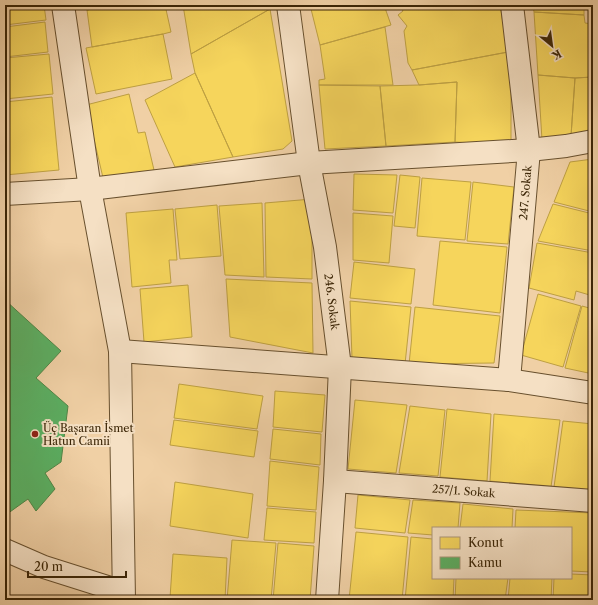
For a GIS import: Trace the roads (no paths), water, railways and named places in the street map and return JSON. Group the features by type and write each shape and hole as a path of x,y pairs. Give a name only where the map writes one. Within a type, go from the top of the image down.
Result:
{"street":[{"path":"5,550 44,567 124,596 120,351 90,189 63,5"},
{"name":"246. Sokak","path":"288,5 309,163 325,247 340,367 335,481 327,600"},
{"name":"247. Sokak","path":"509,380 529,150 512,5"},
{"path":"5,194 90,189 309,163 529,150 593,141"},
{"path":"120,351 509,380 593,393"},
{"name":"257/1. Sokak","path":"335,481 593,501"}],"place":[{"name":"Üç Başaran İsmet Hatun Camii","path":"35,434"}]}
